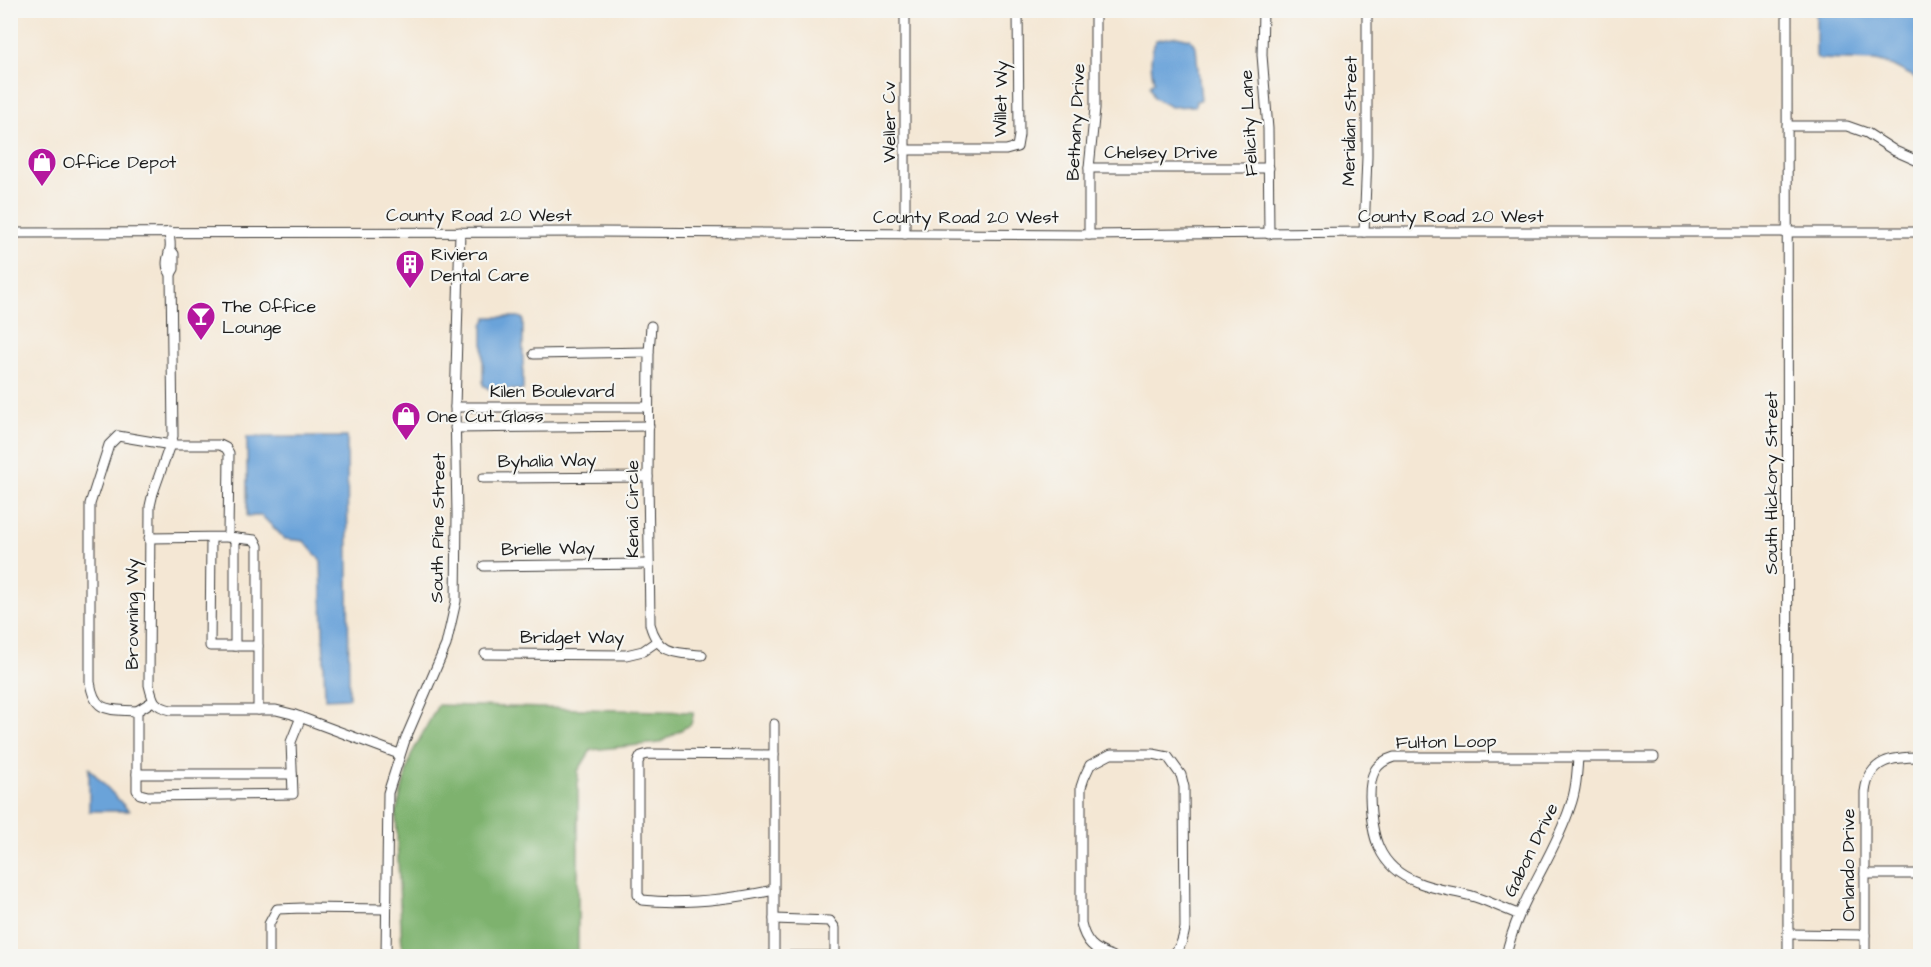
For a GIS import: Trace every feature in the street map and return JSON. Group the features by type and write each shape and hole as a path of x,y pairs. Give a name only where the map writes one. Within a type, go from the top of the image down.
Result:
{"street":[{"name":"Weller Cv","path":"905,10 905,234"},
{"name":"Willet Wy","path":"905,150 1012,150 1017,147 1019,135 1018,10"},
{"name":"Bethany Drive","path":"1089,235 1089,168 1095,108 1095,10"},
{"name":"Felicity Lane","path":"1263,10 1262,55 1268,129 1269,234"},
{"name":"Meridian Street","path":"1364,232 1367,157 1367,10"},
{"name":"South Hickory Street","path":"1787,10 1788,957"},
{"path":"1787,126 1847,126 1867,133 1895,152 1920,162"},
{"name":"Chelsey Drive","path":"1089,168 1269,168"},
{"name":"Browning Wy","path":"153,701 149,686 150,506 173,436 171,274 167,269 167,254 170,249 169,232"},
{"name":"County Road 20 West","path":"10,233 460,232 1089,235 1364,232 1920,232"},
{"name":"South Pine Street","path":"386,957 388,801 391,781 399,754 446,645 456,601 455,408 460,232"},
{"name":"Kenai Circle","path":"651,326 648,407 649,564 650,624 656,642"},
{"path":"534,354 649,352"},
{"name":"Kilen Boulevard","path":"455,408 648,407"},
{"path":"553,427 554,408"},
{"name":"Kilen Boulevard","path":"455,428 649,426"},
{"path":"235,646 229,453 220,445 171,445 118,436 108,445 90,504 90,682 92,696 97,705 108,709 137,711 153,701 162,708 171,710 276,710 301,717 399,754"},
{"name":"Byhalia Way","path":"483,478 648,477"},
{"path":"149,538 255,540 258,546 258,710"},
{"path":"211,539 210,646 258,646"},
{"name":"Brielle Way","path":"484,566 649,564"},
{"path":"656,642 677,654 702,655"},
{"name":"Bridget Way","path":"485,654 626,655 643,651 656,642"},
{"path":"137,711 137,790 140,794 148,796 293,794 291,742 301,717"},
{"path":"774,724 774,919 775,957 835,956 835,928 830,921 774,919"},
{"path":"774,755 648,754 641,756 638,762 638,895 642,900 686,901 738,897 774,890"},
{"path":"1112,957 1090,946 1081,923 1081,787 1088,762 1111,754 1153,754 1168,757 1177,762 1181,775 1184,787 1185,928 1183,942 1172,957"},
{"name":"Fulton Loop","path":"1518,915 1475,897 1418,883 1402,874 1388,862 1373,836 1371,820 1370,785 1372,773 1378,765 1394,757 1654,757"},
{"name":"Gabon Drive","path":"1506,957 1518,915 1565,820 1574,793 1578,757"},
{"name":"Orlando Drive","path":"1788,934 1865,934 1865,792 1868,780 1875,768 1887,760 1900,757 1920,757"},
{"path":"137,774 292,774"},
{"path":"1865,874 1920,874"},
{"path":"269,957 270,924 277,909 386,909"},
{"path":"1865,934 1865,957"}],"green space":[{"path":"438,705 694,712 691,724 659,743 591,750 578,771 578,956 421,956 402,951 396,813 411,755"}],"water":[{"path":"1816,11 1920,11 1920,80 1891,65 1875,61 1818,59 1816,56"},
{"path":"1177,36 1190,39 1196,47 1201,100 1196,101 1195,106 1171,107 1154,98 1150,86 1154,81 1151,60 1156,40"},
{"path":"487,317 523,319 523,390 489,389 483,385 483,325"},
{"path":"247,437 347,437 349,698 325,699 321,561 304,541 285,539 262,516 247,516"},
{"path":"89,768 129,811 89,811"}],"place":[{"name":"Office Depot","path":"42,188"},
{"name":"Riviera Dental Care","path":"410,290"},
{"name":"The Office Lounge","path":"201,342"},
{"name":"One Cut Glass","path":"406,442"}]}
